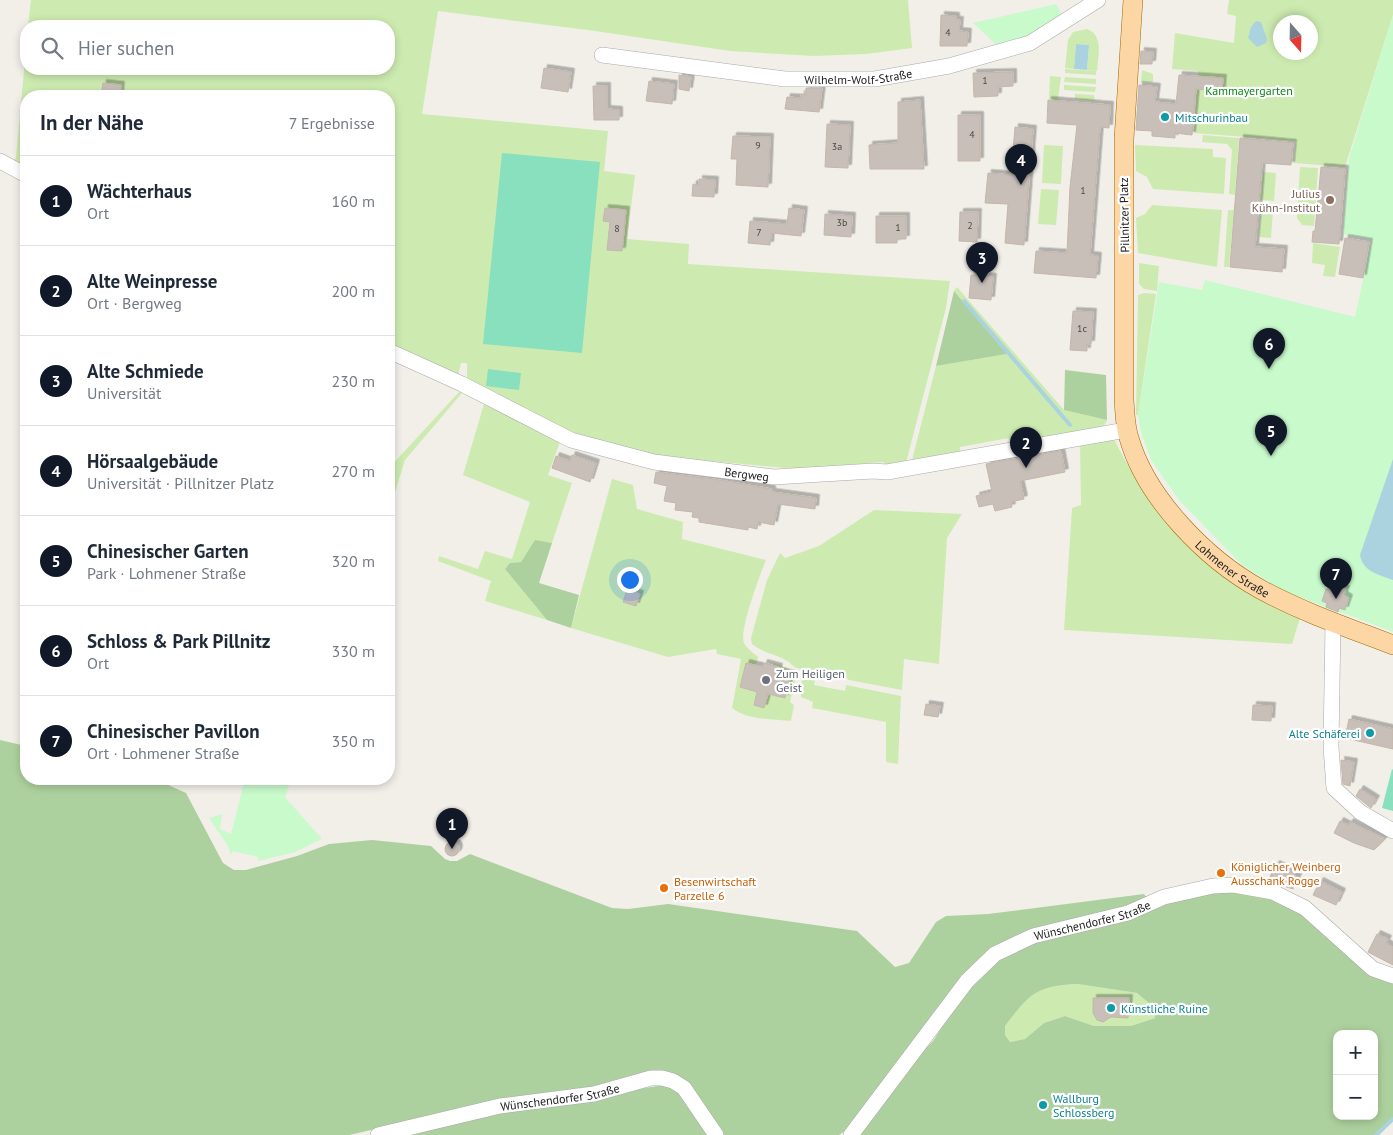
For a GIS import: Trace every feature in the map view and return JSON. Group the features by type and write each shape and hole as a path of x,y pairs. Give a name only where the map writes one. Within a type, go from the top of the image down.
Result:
{"main road":[{"name":"Pillnitzer Platz","path":"1126,430 1124,400 1124,139 1133,0"},
{"name":"Lohmener Straße","path":"1126,430 1140,466 1155,492 1180,522 1232,572 1261,590 1333,622 1393,645"}],"street":[{"name":"Wilhelm-Wolf-Straße","path":"602,55 785,79 875,78 949,66 1030,42 1098,0"},
{"path":"0,161 20,172"},
{"name":"Bergweg","path":"395,354 462,384 571,440 654,462 774,478 873,471 887,472 1126,430"},
{"path":"1333,622 1331,747 1334,788 1360,812 1393,831"},
{"name":"Wünschendorfer Straße","path":"851,1135 976,971 995,954 1012,944 1040,934 1128,913 1164,897 1213,886 1246,886 1273,892 1305,908 1374,969 1393,976"},
{"name":"Wünschendorfer Straße","path":"378,1135 500,1106 594,1094 651,1078 662,1078 673,1081 684,1088 716,1135"}],"green space":[{"path":"31,0 908,0 912,48 866,54 813,56 730,51 438,11 422,114 608,131 604,171 635,175 627,239 689,244 688,264 950,281 946,308 907,459 903,464 887,466 883,462 797,469 699,460 694,463 614,448 544,421 467,381 467,363 461,363 458,375 395,347 395,90 22,90 24,75 395,75 395,20 29,20"},
{"name":"Kammayergarten","path":"1229,0 1393,0 1393,15 1345,167 1294,163 1296,141 1194,133 1198,71 1172,69 1175,33 1234,43 1236,16 1227,14"},
{"path":"1056,4 1063,16 1039,32 1000,48 973,23"},
{"path":"1393,15 1393,632 1346,614 1323,608 1323,606 1284,591 1243,566 1179,500 1151,460 1141,432 1138,415 1159,282 1202,290 1205,280 1355,317 1372,239 1343,234 1349,158"},
{"path":"1087,29 1096,36 1098,41 1097,71 1087,70 1089,45 1076,44 1074,69 1065,68 1068,40 1073,32"},
{"path":"1065,69 1096,71 1096,75 1065,73"},
{"path":"1142,70 1153,74 1153,82 1141,82"},
{"path":"1050,76 1061,77 1058,99 1065,101 1049,99"},
{"path":"1065,77 1096,79 1096,84 1064,82"},
{"path":"1064,85 1096,87 1095,92 1064,90"},
{"path":"1075,94 1094,95 1095,101 1075,99"},
{"path":"20,113 20,167 13,163 16,157"},
{"path":"1203,135 1239,138 1235,195 1229,194 1232,150 1227,144 1202,142"},
{"path":"1044,145 1063,146 1061,184 1042,183"},
{"path":"1135,145 1213,149 1213,157 1226,158 1224,194 1153,189 1147,177 1136,171"},
{"path":"502,153 600,162 582,353 483,344"},
{"path":"1300,167 1318,168 1314,226 1302,225 1297,218"},
{"path":"1263,172 1276,173 1274,201 1261,200"},
{"path":"1041,189 1059,190 1056,225 1038,224"},
{"path":"1152,205 1222,210 1217,267 1138,253 1136,218 1145,214"},
{"path":"1261,209 1273,210 1271,238 1259,237"},
{"path":"1228,210 1234,210 1229,267 1224,267"},
{"path":"1313,243 1340,247 1335,277 1323,276 1325,265 1312,263"},
{"path":"1139,263 1159,266 1157,291 1144,289 1139,284"},
{"path":"957,287 1064,410 1107,420 1102,430 1011,446 1009,438 960,447 960,455 914,463 912,460 936,366 1007,354 954,291"},
{"path":"954,291 1007,354 936,366"},
{"path":"1144,293 1156,294 1138,415 1136,415 1138,295"},
{"path":"488,369 521,373 519,390 486,386"},
{"path":"1065,370 1106,375 1107,420 1064,410"},
{"path":"460,391 561,439 548,475 572,483 552,543 535,541 521,562 511,563 505,569 547,620 485,601 491,581 438,561 439,556 478,569 485,551 512,559 530,502 463,475 484,404 462,393 405,460 395,492 395,461"},
{"path":"1109,439 1115,441 1150,500 1169,525 1191,548 1240,587 1300,618 1292,644 1064,630 1072,508 1081,505 1080,445"},
{"path":"612,479 633,485 637,509 683,522 682,539 766,560 751,602 743,636 745,645 758,657 756,665 746,663 740,687 757,692 754,705 764,708 768,694 785,698 791,674 778,671 773,665 774,663 788,668 796,676 790,702 794,705 791,721 752,717 732,708 741,659 717,654 716,649 668,657 571,628"},
{"path":"874,510 962,514 947,538 939,664 904,659 902,690 849,680 837,673 804,670 794,667 783,659 756,647 752,644 751,638 767,580 780,553 785,558 819,546"},
{"path":"535,540 552,543 539,583 579,595 571,628 547,620 505,569 510,563 521,562"},
{"path":"802,677 815,679 814,685 845,691 846,685 901,696 898,764 886,762 886,722 812,708 813,702 801,697"},
{"path":"0,740 20,745 20,785 168,785 186,793 223,863 234,870 246,870 297,856 329,844 372,840 431,846 445,859 450,861 457,861 470,854 612,908 628,909 668,904 857,931 895,967 909,963 936,922 946,916 988,914 1144,894 1147,898 1124,909 1011,940 848,1129 839,1135 722,1135 678,1078 612,1084 438,1115 349,1135 0,1135"},
{"path":"1393,770 1393,811 1382,808"},
{"path":"243,785 289,785 285,797 322,839 295,852 258,861 258,857 233,851 231,855 228,846 209,818 222,814 220,829 231,834"},
{"path":"1217,891 1258,893 1287,904 1393,981 1393,1120 1379,1135 860,1135 910,1065 933,1041 966,990 986,967 1024,945 1164,903","holes":["1078,984 1137,993 1155,1008 1155,1018 1131,1026 1094,1026 1065,1016 1044,1023 1025,1039 1010,1042 1005,1035 1005,1026 1021,1006 1035,994 1052,987"]},
{"path":"1078,984 1137,993 1155,1007 1155,1018 1131,1026 1094,1026 1065,1016 1044,1023 1025,1039 1010,1042 1005,1035 1005,1026 1028,999 1052,987"},
{"path":"663,1085 671,1088 684,1099 708,1135 402,1135 521,1109"}],"water":[{"path":"1256,21 1261,22 1267,39 1266,43 1257,47 1248,38 1251,27"},
{"path":"1076,44 1089,45 1087,70 1074,69"},
{"path":"1393,459 1393,580 1368,569 1360,555"}],"building":[{"path":"941,15 956,16 956,20 960,20 959,31 968,32 967,46 940,46"},
{"path":"1141,51 1153,52 1152,64 1140,64"},
{"path":"544,68 571,72 568,92 541,88"},
{"path":"1013,72 1013,86 998,87 998,96 974,97 973,73"},
{"path":"679,75 691,77 689,91 679,89"},
{"name":"Mitschurinbau","path":"1179,75 1223,78 1222,91 1196,89 1192,135 1175,133 1175,138 1152,136 1152,131 1136,130 1139,85 1157,87 1155,102 1176,104"},
{"path":"649,81 674,84 672,104 646,101"},
{"path":"103,83 121,85 121,90 102,90"},
{"path":"593,86 607,86 607,109 619,110 619,120 594,120"},
{"path":"806,88 822,88 819,112 785,109 787,97 801,98 801,94 806,95"},
{"path":"920,100 924,169 870,169 869,145 898,143 898,102"},
{"path":"1048,100 1110,105 1109,128 1100,127 1090,255 1098,256 1096,278 1034,273 1036,251 1067,253 1070,187 1077,125 1047,123"},
{"path":"958,115 980,115 980,161 958,161"},
{"path":"827,124 850,125 848,168 825,167"},
{"path":"1015,127 1033,129 1024,245 1005,243 1008,204 985,203 988,173 1011,175"},
{"path":"733,136 770,137 768,187 736,185 737,159 731,159"},
{"path":"1240,138 1293,143 1291,165 1262,163 1255,247 1284,249 1282,272 1230,267"},
{"name":"Julius Kühn-Institut","path":"1321,167 1345,169 1339,244 1312,242 1313,231 1315,231"},
{"path":"699,179 715,180 714,197 692,196 693,184 699,185"},
{"path":"605,208 626,210 622,251 607,250 610,222 603,221"},
{"path":"789,208 804,210 801,236 771,233 770,245 748,243 750,221 787,224"},
{"path":"960,212 978,212 977,242 959,241"},
{"path":"825,214 852,216 851,237 824,235"},
{"path":"876,216 906,216 906,239 897,239 897,243 876,243"},
{"path":"1345,238 1369,242 1363,278 1339,274"},
{"path":"971,275 993,277 991,300 969,298"},
{"path":"1073,311 1093,312 1091,344 1087,344 1087,351 1070,350"},
{"path":"1061,451 1065,472 1020,481 1024,499 1011,502 1012,507 995,511 993,504 979,507 976,496 992,492 986,464"},
{"path":"572,455 596,463 590,482 552,468 556,456 570,461"},
{"path":"656,472 713,479 772,489 772,492 816,498 815,509 778,504 774,525 758,522 757,529 748,527 748,530 699,522 699,518 692,517 693,512 675,510 676,503 664,501 667,486 654,483"},
{"path":"1334,585 1346,589 1344,595 1349,598 1345,610 1339,608 1338,612 1326,607 1327,603 1322,601 1326,589 1332,591"},
{"path":"627,590 640,594 636,606 623,602"},
{"name":"Zum Heiligen Geist","path":"746,663 763,667 764,663 779,667 778,671 791,674 785,698 768,694 764,708 754,705 757,692 740,687"},
{"path":"926,704 940,706 938,717 924,715"},
{"path":"1253,705 1272,706 1271,721 1252,720"},
{"name":"Alte Schäferei","path":"1349,719 1393,729 1393,749 1345,738"},
{"path":"1341,760 1354,762 1350,786 1343,784"},
{"path":"1360,789 1376,799 1371,808 1356,796"},
{"path":"1340,821 1348,825 1350,822 1385,839 1374,850 1354,843 1334,833"},
{"path":"449,842 455,842 459,849 455,856 449,856 445,852 445,846"},
{"path":"1276,864 1295,873 1294,876 1298,877 1293,889 1268,881"},
{"path":"1320,881 1342,892 1336,905 1313,895"},
{"path":"1377,934 1388,939 1386,943 1393,947 1393,965 1368,952"},
{"name":"Künstliche Ruine","path":"1093,998 1129,998 1128,1018 1111,1017 1103,1022 1097,1020 1093,1013"}],"waterway":[{"path":"964,301 1070,425"},
{"path":"1376,1135 1393,1119"}],"place":[{"name":"Mitschurinbau","path":"1165,117"},
{"name":"Hörsaalgebäude","path":"1021,185"},
{"name":"Julius Kühn-Institut","path":"1330,200"},
{"name":"Alte Schmiede","path":"982,283"},
{"name":"Schloss & Park Pillnitz","path":"1269,369"},
{"name":"Chinesischer Garten","path":"1271,456"},
{"name":"Alte Weinpresse","path":"1026,468"},
{"name":"Chinesischer Pavillon","path":"1336,599"},
{"name":"Zum Heiligen Geist","path":"766,680"},
{"name":"Alte Schäferei","path":"1370,733"},
{"name":"Wächterhaus","path":"452,849"},
{"name":"Königlicher Weinberg Ausschank Rogge","path":"1221,873"},
{"name":"Besenwirtschaft Parzelle 6","path":"664,888"},
{"name":"Künstliche Ruine","path":"1111,1008"},
{"name":"Wallburg Schlossberg","path":"1043,1105"}]}
